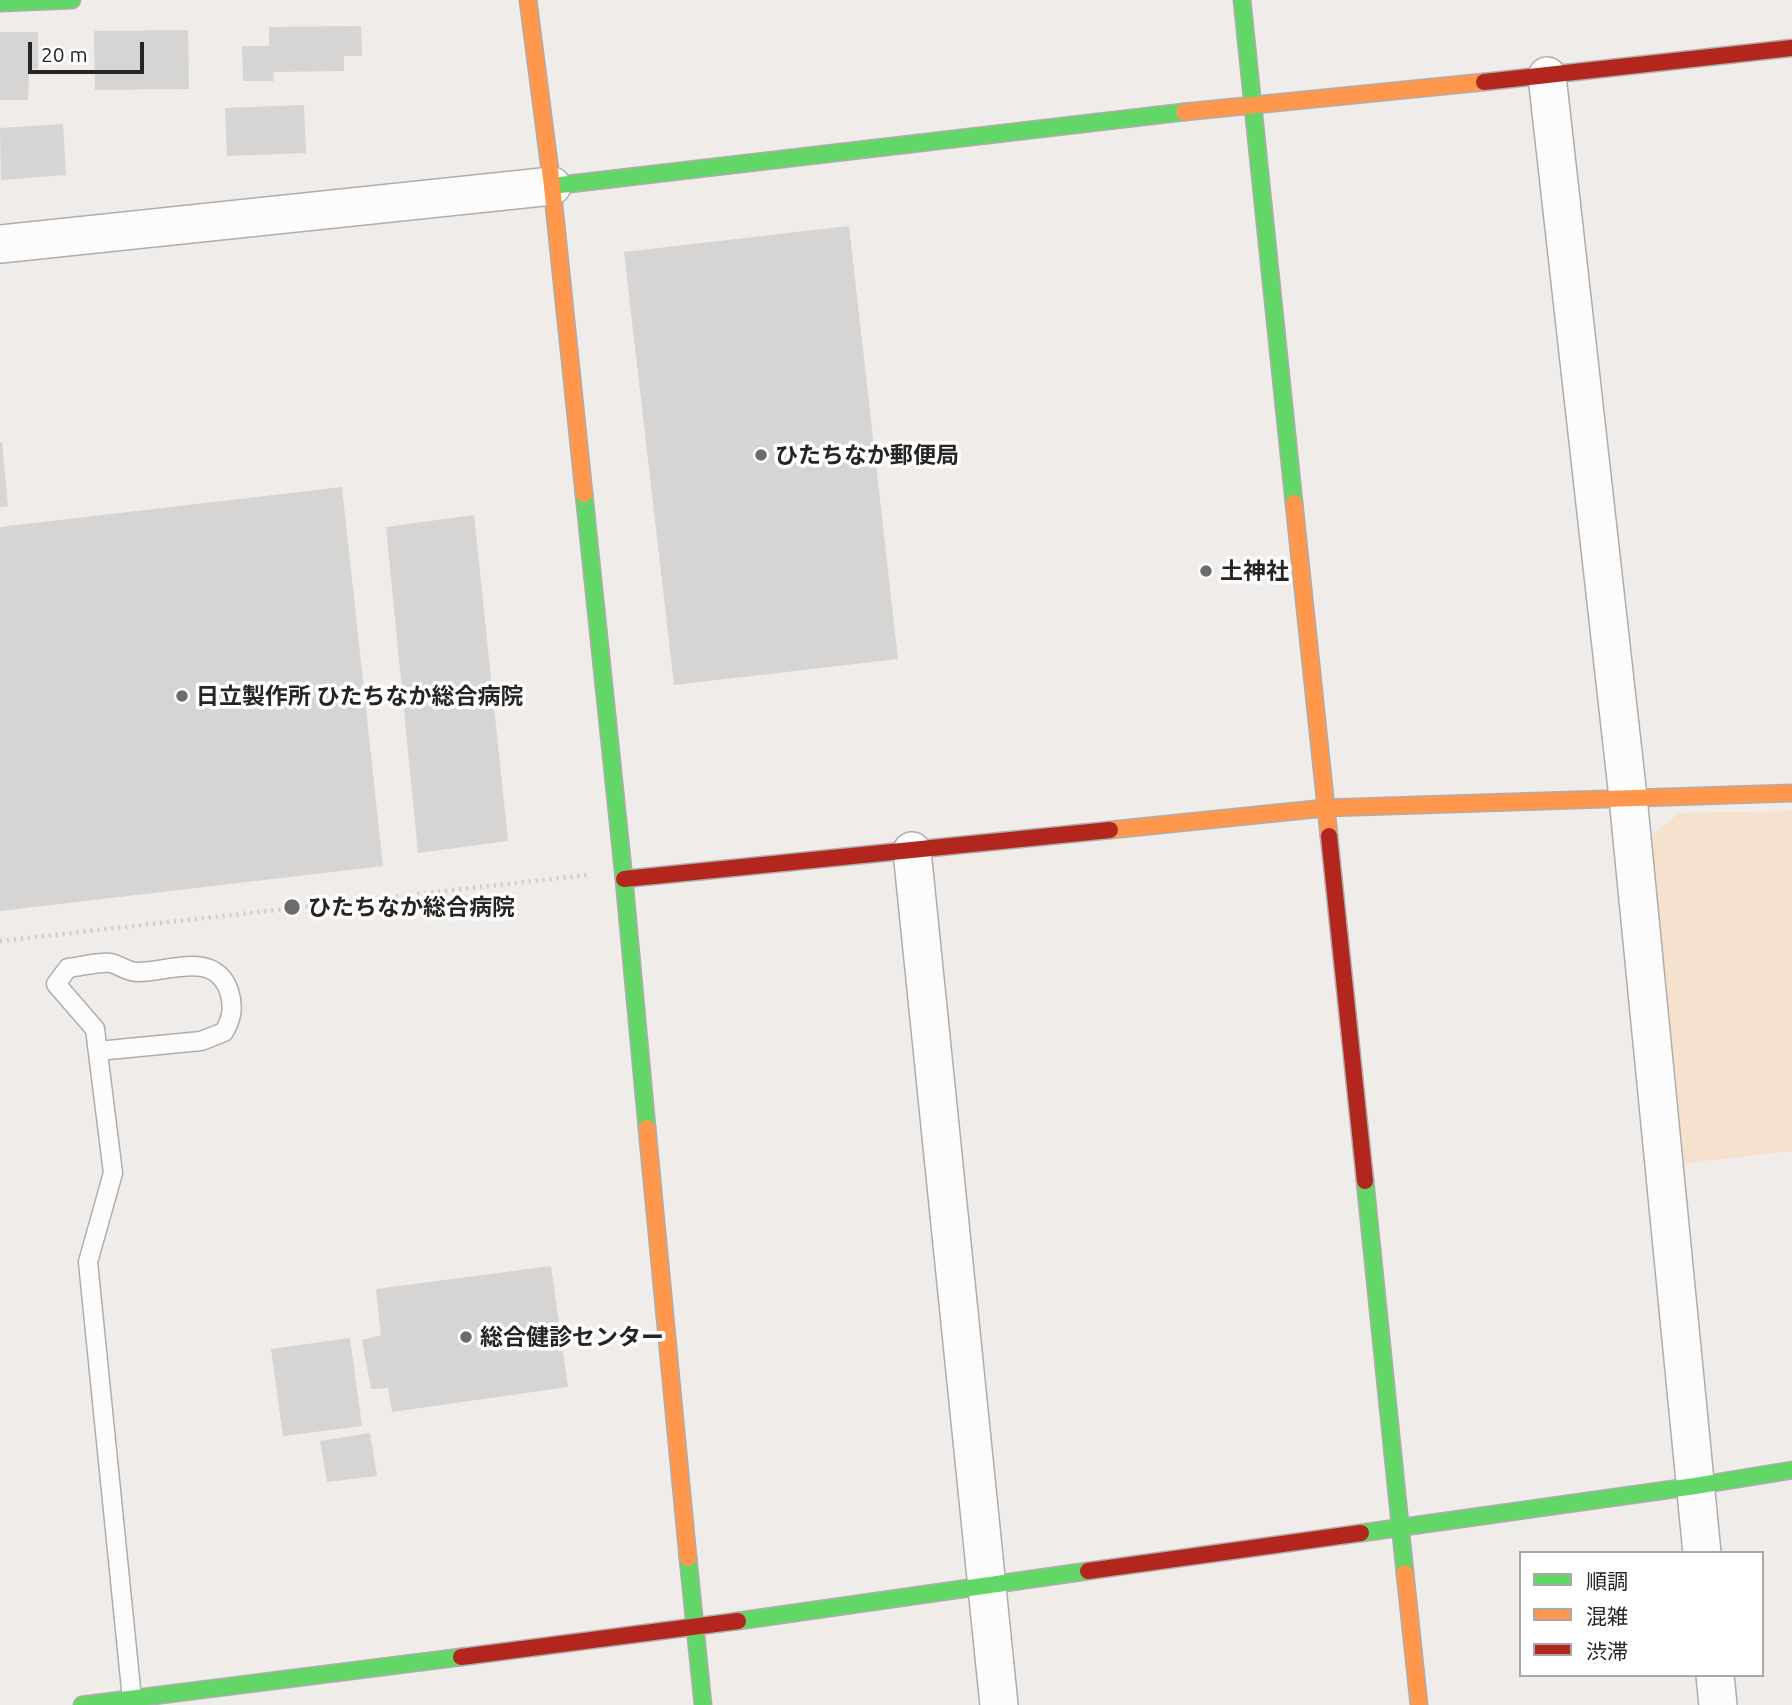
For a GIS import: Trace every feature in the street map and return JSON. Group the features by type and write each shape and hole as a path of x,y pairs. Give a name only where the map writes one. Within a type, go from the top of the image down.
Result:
{"street":[{"path":"0,3 72,0"},
{"path":"528,0 552,186 624,879 703,1705"},
{"path":"1241,0 1419,1705"},
{"path":"0,244 552,186 1253,104 1547,76 1792,48"},
{"path":"1547,76 1629,797 1702,1551"},
{"path":"624,879 1325,808 1792,793"},
{"path":"912,851 999,1705"},
{"path":"82,1705 986,1587 1792,1470"},
{"path":"1715,1677 1718,1705"}],"lane":[{"path":"98,1052 201,1041 224,1032 231,1019 232,1003 227,986 214,971 199,965 135,972 108,962 68,968 56,984 95,1029 98,1052 114,1173 89,1262 132,1699"}],"path":[{"path":"0,941 587,875 624,879"}],"shaded area":[{"path":"1792,811 1792,1151 1680,1164 1649,838 1679,813"}],"building":[{"path":"361,26 362,56 344,56 344,71 273,72 274,81 243,81 242,46 269,46 269,27"},
{"path":"188,30 189,89 95,90 94,31"},
{"path":"0,32 38,32 38,69 29,69 28,100 0,100"},
{"path":"304,105 306,153 227,156 225,108"},
{"path":"63,124 66,175 1,180 0,128"},
{"path":"849,226 898,659 674,685 624,252"},
{"path":"0,442 8,506 0,507"},
{"name":"日立製作所 ひたちなか総合病院","path":"342,487 383,866 0,911 0,527"},
{"path":"474,515 508,841 418,853 386,527"},
{"name":"総合健診センター","path":"551,1266 568,1387 392,1412 388,1388 371,1389 362,1340 381,1335 376,1289"},
{"path":"350,1338 362,1426 283,1436 271,1349"},
{"path":"370,1433 377,1476 327,1482 320,1441"}],"traffic: fast":[{"path":"0,3 72,0"},
{"path":"1242,0 1294,503"},
{"path":"552,186 1184,112"},
{"path":"584,494 647,1128"},
{"path":"1365,1181 1405,1573"},
{"path":"1361,1533 1792,1470"},
{"path":"688,1558 703,1705"},
{"path":"738,1621 1088,1571"},
{"path":"82,1705 461,1657"}],"traffic: slow":[{"path":"528,0 552,186 584,494"},
{"path":"1184,112 1484,82"},
{"path":"1294,503 1329,836"},
{"path":"1110,830 1325,808 1792,793"},
{"path":"647,1128 688,1558"},
{"path":"1405,1573 1419,1705"}],"traffic: jam":[{"path":"1484,82 1792,48"},
{"path":"624,879 1110,830"},
{"path":"1329,836 1365,1181"},
{"path":"1088,1571 1361,1533"},
{"path":"461,1657 738,1621"}],"place":[{"name":"ひたちなか郵便局","path":"761,455"},
{"name":"土神社","path":"1206,571"},
{"name":"日立製作所 ひたちなか総合病院","path":"182,696"},
{"name":"ひたちなか総合病院","path":"292,907"},
{"name":"総合健診センター","path":"466,1337"}]}
